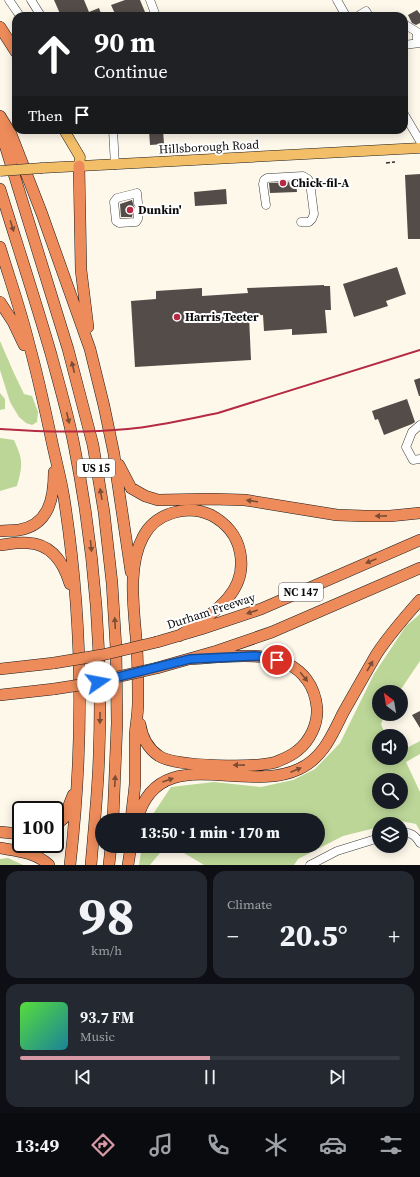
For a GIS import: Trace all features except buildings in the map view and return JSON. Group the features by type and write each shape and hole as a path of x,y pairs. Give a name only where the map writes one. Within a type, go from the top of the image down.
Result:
{"highway":[{"path":"0,27 12,46"},
{"path":"0,116 11,134 42,214 90,349 104,406 114,454 133,584 138,704 140,729 144,740 152,751 166,760 173,762 248,765 276,762 287,758 298,750 308,739 314,727 317,716 316,703 308,682 294,666 286,662 267,657 254,656 190,659"},
{"name":"US 15","path":"0,129 68,348 90,434 101,498 111,565 115,624 117,723 113,813"},
{"path":"79,166 81,270 90,349"},
{"name":"US 15","path":"0,189 38,310 64,402 74,444 88,522 97,621 100,708 99,756 91,865"},
{"path":"0,247 30,345 64,496 69,535 79,640 80,713 77,783 70,865"},
{"path":"0,302 13,322 35,371"},
{"path":"0,531 26,528 40,519 49,508 53,496 54,485 52,441"},
{"path":"114,454 123,475 131,488 145,496 158,500 245,500 337,515 390,516 420,513"},
{"path":"133,584 137,551 143,536 153,524 169,514 188,510 201,511 228,527 237,542 241,554 241,568 238,582 226,602 179,636"},
{"name":"Durham Freeway","path":"0,669 54,663 102,655 179,636 261,609 420,540"},
{"path":"0,545 30,543 49,550 64,566 76,603"},
{"name":"NC 147","path":"0,695 86,684 190,659 272,632 420,568"},
{"path":"140,813 144,801 155,787 168,779 199,774 254,777 278,775 298,769 314,758 319,754 332,736 342,715 376,655 400,622 420,600"},
{"path":"132,813 135,783 135,734 138,704"},
{"path":"64,818 77,783"},
{"path":"0,832 12,833"},
{"path":"0,848 32,855 48,865"},
{"path":"109,865 110,853"},
{"path":"128,865 130,853"}],"main road":[{"path":"66,134 80,157 79,166"},
{"name":"Hillsborough Road","path":"0,171 420,148"}],"street":[{"path":"9,0 17,12"},
{"path":"31,0 38,12"},
{"path":"150,0 154,12"},
{"path":"337,0 344,12"},
{"path":"408,26 418,32 418,43 408,44"},
{"path":"408,121 420,141"},
{"path":"113,134 115,165"},
{"path":"266,206 263,184 264,180 267,178 303,176 308,179 310,183 314,214 312,219 308,222 301,222"},
{"path":"420,425 412,432 406,447 413,460 420,459"},
{"path":"408,832 416,836 420,843"},
{"path":"310,865 337,851 372,840"}],"path":[{"path":"386,163 395,162"}],"green space":[{"path":"0,341 24,394 32,396 38,412 37,422 32,425 26,423 19,417 10,402 0,370"},
{"path":"0,393 5,399 5,409 0,410"},
{"path":"0,438 14,440 19,453 21,467 17,486 0,491"},
{"path":"420,614 420,661 404,685 372,685 372,721 382,721 381,724 383,729 372,729 372,765 407,765 420,792 420,831 416,824 408,822 408,817 372,817 372,829 343,836 325,845 325,813 154,813 171,787 214,782 261,787 293,780 315,769 340,743 374,674 406,626"},
{"path":"420,741 420,754 408,761 408,747"},
{"path":"141,853 160,853 150,865 139,865"},
{"path":"184,853 310,853 298,859 294,865 204,865"},
{"path":"8,858 23,865 0,865 0,859"}],"railway":[{"path":"0,429 80,432 139,428 173,422 218,413 420,350"}],"place":[{"name":"Chick-fil-A","path":"283,183"},
{"name":"Dunkin'","path":"130,210"},
{"name":"Harris Teeter","path":"177,317"}],"route":[{"path":"98,682 190,659 254,656 267,657 277,660"}]}
